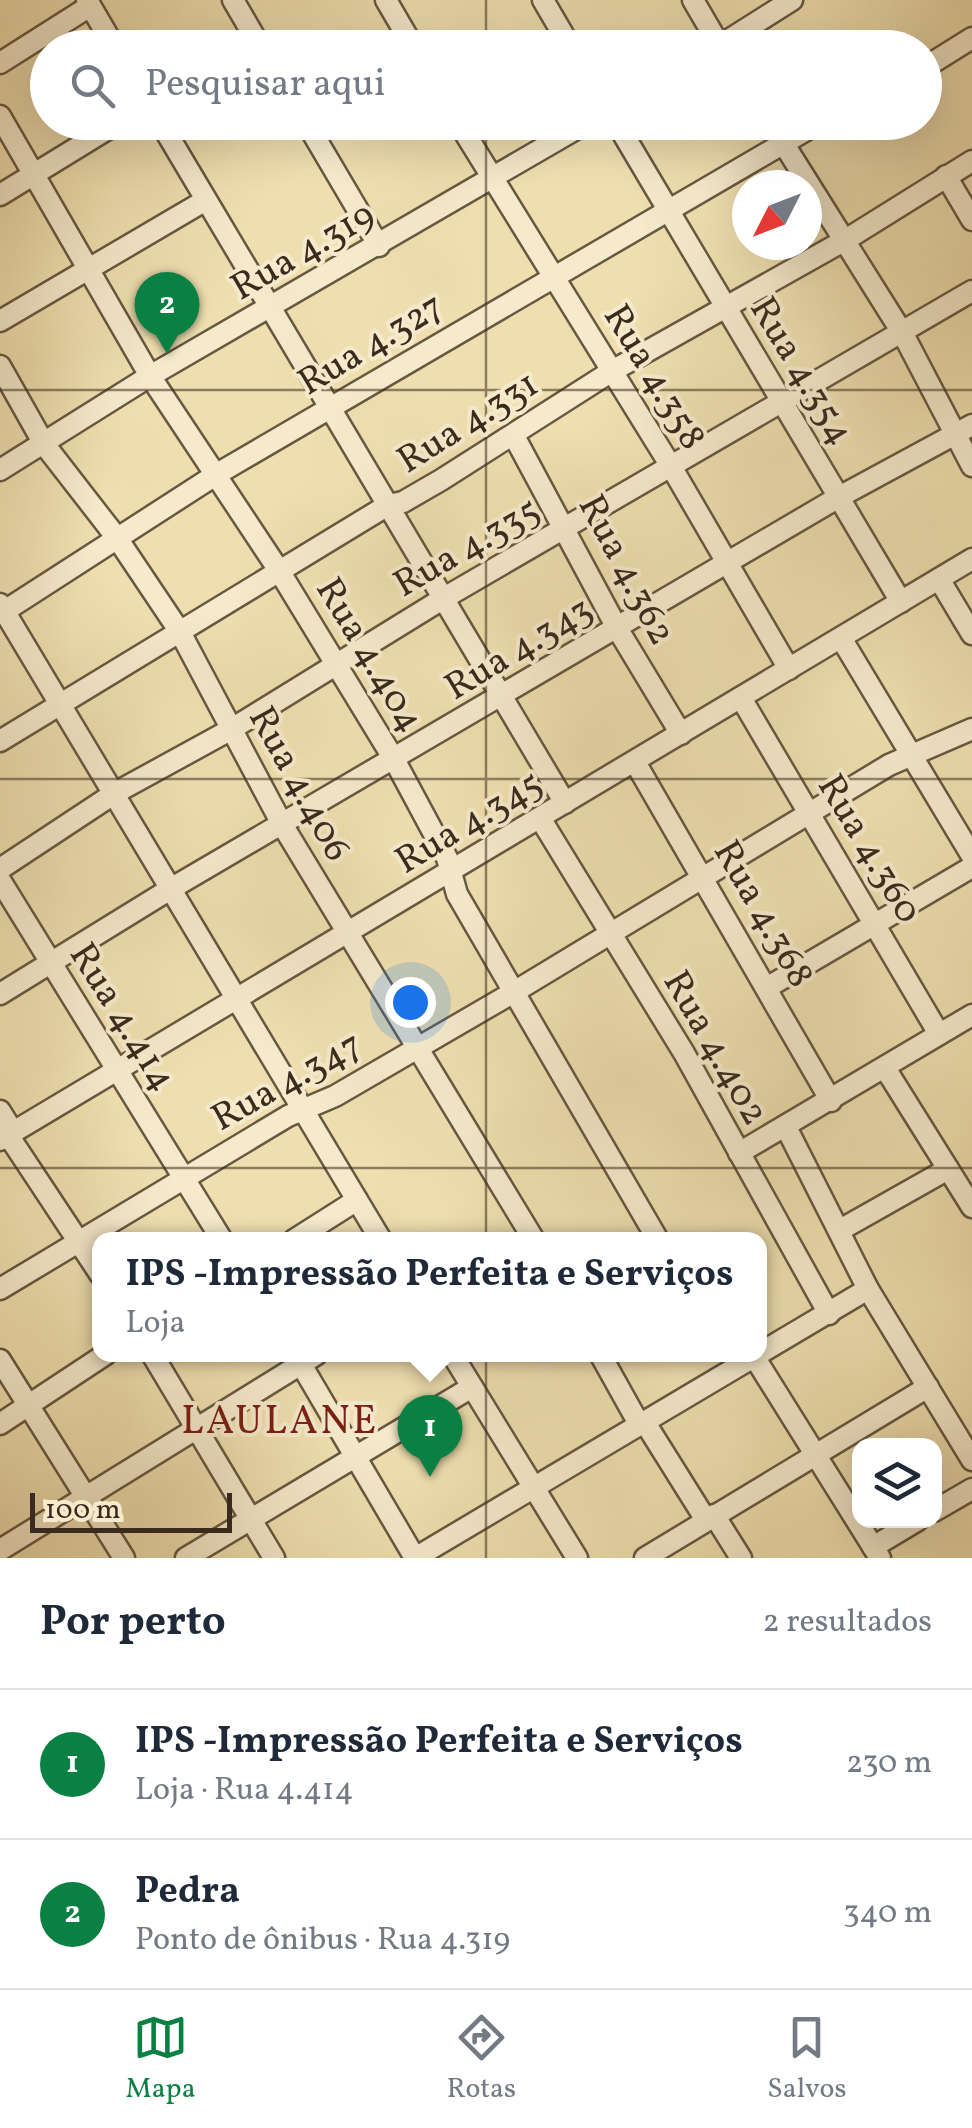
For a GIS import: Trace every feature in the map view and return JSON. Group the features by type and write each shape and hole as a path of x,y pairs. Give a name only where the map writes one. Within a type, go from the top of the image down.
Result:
{"street":[{"path":"233,0 251,30"},
{"path":"386,0 404,30"},
{"path":"543,0 560,30"},
{"path":"693,0 710,30"},
{"path":"745,30 792,0"},
{"path":"48,30 88,3 104,30"},
{"path":"942,57 972,38"},
{"path":"0,63 30,43"},
{"name":"Rua 4.404","path":"0,116 150,376 278,568 395,761 447,858 449,874 653,1232"},
{"path":"0,195 89,140"},
{"path":"171,140 565,803"},
{"path":"317,140 379,246"},
{"name":"Rua 4.358","path":"469,140 672,468 788,669"},
{"name":"Rua 4.319","path":"0,470 150,376 558,140"},
{"name":"Rua 4.354","path":"627,140 900,602"},
{"path":"780,140 964,430 972,466"},
{"name":"Rua 4.327","path":"1,610 331,406 554,274 793,140"},
{"name":"Rua 4.331","path":"0,741 278,568 388,505 403,502 514,436 612,371 846,239 972,161"},
{"path":"946,176 972,220"},
{"path":"0,321 206,200"},
{"name":"Rua 4.335","path":"0,869 115,793 230,730 444,598 972,292"},
{"name":"Rua 4.406","path":"0,366 44,444 117,538 180,632 283,826 529,1232"},
{"name":"Rua 4.343","path":"0,994 172,888 395,761 839,497 964,430"},
{"name":"Rua 4.362","path":"514,436 567,528 617,628 681,734"},
{"name":"Rua 4.345","path":"7,1136 972,559"},
{"path":"939,579 972,634"},
{"path":"1,610 64,704 376,1232"},
{"path":"842,638 972,856"},
{"name":"Rua 4.360","path":"741,698 940,1034"},
{"path":"705,877 808,813 911,756 972,730"},
{"name":"Rua 4.368","path":"635,762 705,877 831,1101"},
{"name":"Rua 4.402","path":"540,818 608,934 656,1006 829,1314"},
{"path":"768,987 972,867"},
{"name":"Rua 4.347","path":"93,1232 304,1108 335,1096 705,877"},
{"name":"Rua 4.414","path":"0,880 217,1232"},
{"path":"738,1153 972,1015"},
{"path":"886,1068 972,1207"},
{"path":"0,1111 7,1136 92,1262"},
{"path":"786,1127 868,1290 972,1460"},
{"path":"840,1230 948,1169"},
{"path":"307,1232 357,1200"},
{"name":"Rua 4.347","path":"0,1289 92,1233"},
{"path":"767,1351 868,1290"},
{"path":"0,1360 89,1496 124,1558"},
{"path":"0,1424 30,1408 95,1362"},
{"path":"157,1362 274,1558"},
{"path":"0,1550 298,1362"},
{"path":"306,1362 415,1558 642,1422 729,1362"},
{"path":"457,1362 577,1558"},
{"path":"605,1362 642,1422 741,1558"},
{"path":"758,1362 876,1552 908,1528"},
{"path":"186,1558 472,1387"},
{"path":"644,1558 928,1387"},
{"path":"942,1506 972,1489"}],"place":[{"name":"Pedra","path":"167,354"},
{"name":"IPS -Impressão Perfeita e Serviços","path":"430,1477"}],"district":[{"name":"LAULANE","path":"280,1419"}]}
